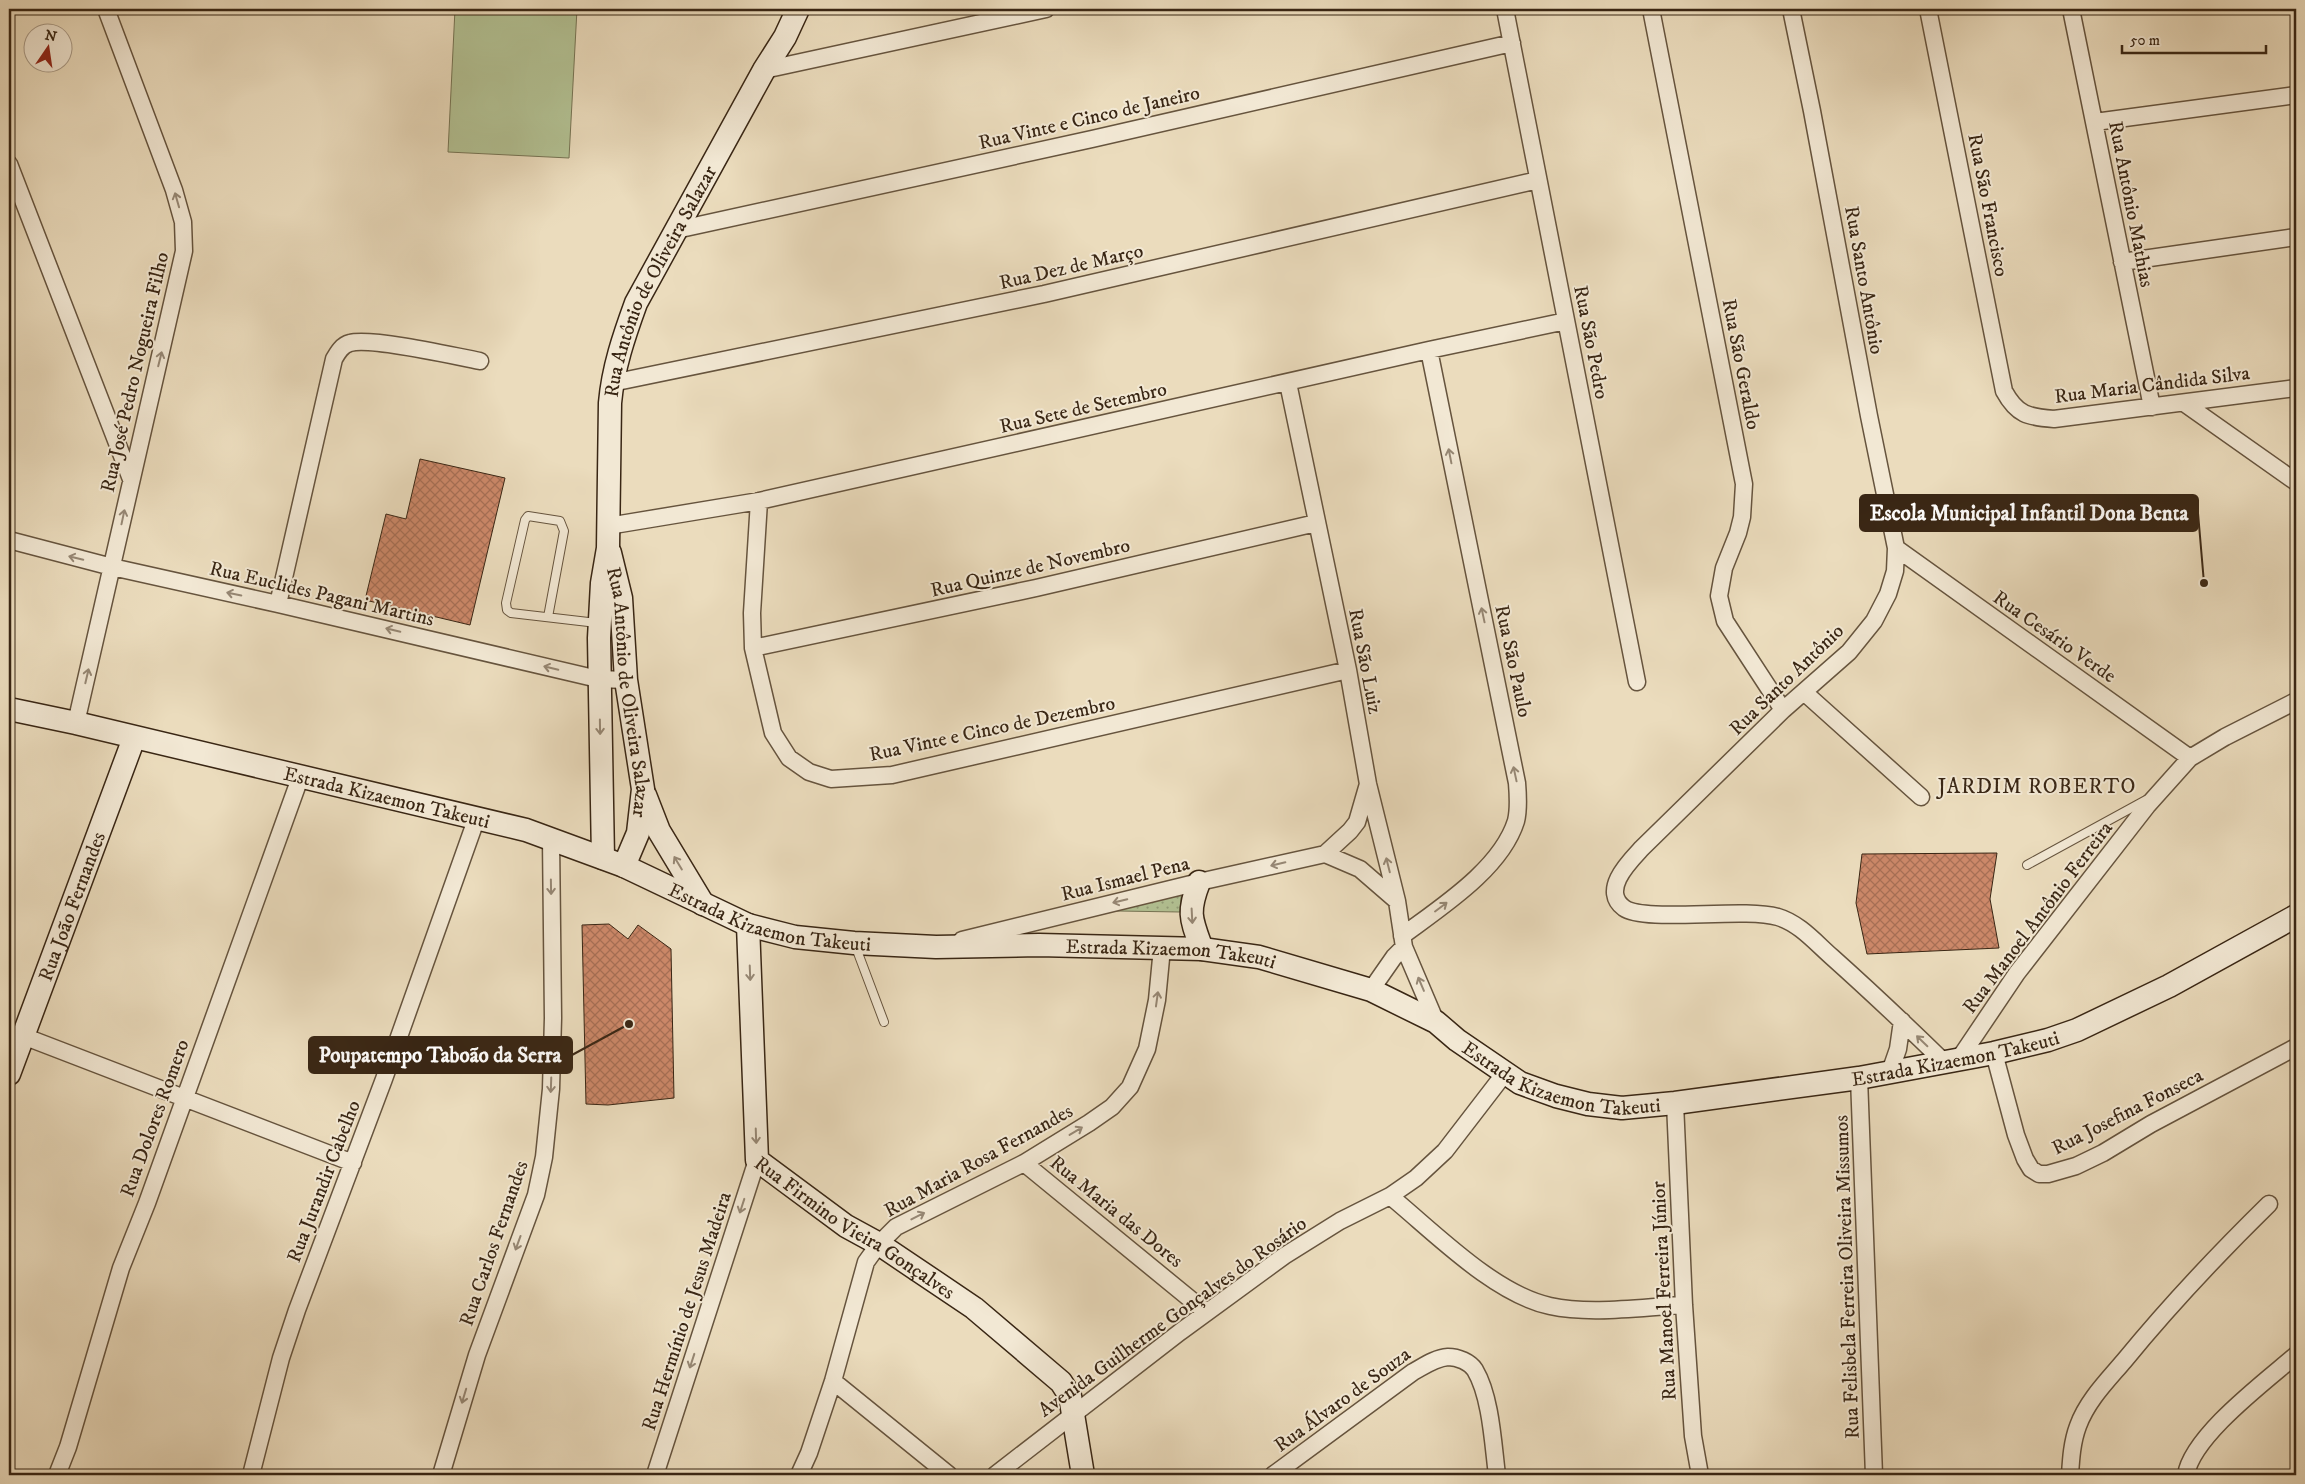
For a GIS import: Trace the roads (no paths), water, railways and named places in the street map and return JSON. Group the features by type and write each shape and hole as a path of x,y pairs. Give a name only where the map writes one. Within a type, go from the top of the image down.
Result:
{"main road":[{"name":"Rua Antônio de Oliveira Salazar","path":"603,858 598,679 604,566 608,537 612,383 626,330 636,303 764,70 785,37 798,9"},
{"name":"Rua Antônio de Oliveira Salazar","path":"785,37 805,21 815,9"},
{"name":"Rua Antônio de Oliveira Salazar","path":"608,537 621,598 626,680 643,789 638,833 624,866"},
{"name":"Estrada Kizaemon Takeuti","path":"9,709 76,723 476,820 526,830 624,866 748,925 795,936 854,943 936,947 1039,945 1202,949 1259,957 1371,990 1436,1022 1457,1040 1520,1082 1556,1096 1588,1104 1622,1108 1675,1103 1859,1078 1994,1053 2077,1030 2169,986 2296,916"},
{"name":"Rua João Fernandes","path":"9,1074 134,738"},
{"path":"643,789 659,831 703,904"},
{"path":"1199,882 1192,900 1191,919 1202,949"},
{"name":"Rua Firmino Vieira Gonçalves","path":"748,925 757,1160 846,1226 878,1244 974,1308 1061,1382 1070,1396 1082,1475"}],"street":[{"name":"Rua José Pedro Nogueira Filho","path":"76,723 182,261 183,222 174,190 106,9"},
{"path":"764,70 1046,9"},
{"name":"Rua São Pedro","path":"1505,9 1638,682"},
{"name":"Rua São Geraldo","path":"1651,9 1744,484 1742,517 1724,568 1719,596 1725,621 1783,710"},
{"name":"Rua Santo Antônio","path":"1791,9 1896,548 1895,571 1888,594 1874,621 1849,652 1805,693 1783,710 1622,869 1615,885 1616,898 1624,908 1644,914 1758,914 1779,917 1798,927 1902,1021 1951,1060"},
{"name":"Rua São Francisco","path":"1928,9 2004,391 2014,408"},
{"name":"Rua Antônio Mathias","path":"2071,9 2152,407"},
{"name":"Rua Vinte e Cinco de Janeiro","path":"676,230 1092,139 1512,43"},
{"path":"2095,122 2296,95"},
{"path":"9,164 131,479"},
{"name":"Rua Dez de Março","path":"612,383 1044,294 1538,180"},
{"path":"2122,262 2296,237"},
{"name":"Rua Sete de Setembro","path":"608,537 1429,350 1566,321"},
{"path":"278,604 334,359 339,350 348,344 369,342 480,361"},
{"name":"Rua São Paulo","path":"1403,942 1461,892 1492,861 1510,837 1516,819 1518,800 1517,783 1429,350"},
{"name":"Rua São Luiz","path":"1288,383 1348,670 1368,784 1397,901 1403,942 1436,1022"},
{"name":"Rua Maria Cândida Silva","path":"2014,408 2024,414 2038,418 2054,419 2296,388"},
{"path":"2184,403 2296,482"},
{"name":"Rua Vinte e Cinco de Dezembro","path":"760,501 752,613 753,648 773,733 789,758 809,772 831,779 892,775 1348,670"},
{"name":"Rua Quinze de Novembro","path":"753,648 1036,588 1316,523"},
{"name":"Rua Euclides Pagani Martins","path":"9,540 112,567 598,679 626,680"},
{"name":"Rua Cesário Verde","path":"1896,548 2190,758"},
{"path":"1805,693 1921,797"},
{"name":"Rua Manoel Antônio Ferreira","path":"1951,1060 2156,795 2190,758 2225,737 2296,701"},
{"name":"Rua Dolores Romero","path":"57,1475 68,1447 121,1268 147,1203 183,1097 300,778"},
{"path":"1368,784 1357,822 1325,854 1360,869 1397,901"},
{"name":"Rua Jurandir Cabelho","path":"251,1475 281,1358 476,820"},
{"name":"Rua Carlos Fernandes","path":"441,1475 477,1355 536,1195 544,1157 550,1105 552,1054 550,839"},
{"name":"Rua Ismael Pena","path":"936,947 1199,882 1325,854"},
{"path":"1371,990 1403,942"},
{"name":"Rua Maria Rosa Fernandes","path":"799,1475 809,1453 833,1381 866,1262 878,1244 896,1227 1024,1163 1112,1107 1130,1087 1147,1049 1157,1000 1162,948"},
{"path":"1890,1072 1898,1049 1902,1021"},
{"path":"23,1036 353,1163"},
{"name":"Rua Josefina Fonseca","path":"1994,1053 2016,1135 2025,1159 2031,1169 2039,1174 2048,1174 2076,1166 2102,1153 2296,1047"},
{"name":"Avenida Guilherme Gonçalves do Rosário","path":"995,1475 1009,1462 1074,1415 1206,1312 1284,1256 1340,1221 1390,1196 1416,1178 1445,1151 1505,1073"},
{"name":"Rua Felisbela Ferreira Oliveira Missumos","path":"1859,1078 1874,1475"},
{"name":"Rua Manoel Ferreira Júnior","path":"1675,1103 1692,1436 1700,1475"},
{"name":"Rua Hermínio de Jesus Madeira","path":"655,1475 757,1160"},
{"name":"Rua Maria das Dores","path":"1024,1163 1206,1312"},
{"path":"1390,1196 1490,1278 1520,1297 1550,1306 1586,1309 1684,1305"},
{"path":"2070,1475 2073,1442 2078,1426 2094,1397 2139,1343 2218,1255 2269,1204"},
{"path":"2186,1475 2193,1454 2210,1434 2242,1402 2296,1355"},
{"name":"Rua Álvaro de Souza","path":"1273,1475 1413,1372 1434,1360 1449,1357 1459,1358 1475,1370 1487,1409 1497,1475"},
{"path":"833,1381 949,1475"}],"lane":[{"path":"548,617 564,531 560,522 528,516 525,520 506,603 507,610 511,613 600,623"},
{"path":"2027,865 2156,795"},
{"path":"854,943 884,1022"}],"place":[{"name":"Escola Municipal Infantil Dona Benta","path":"2204,583"},
{"name":"Poupatempo Taboão da Serra","path":"629,1024"}],"district":[{"name":"JARDIM ROBERTO","path":"2037,786"}]}
